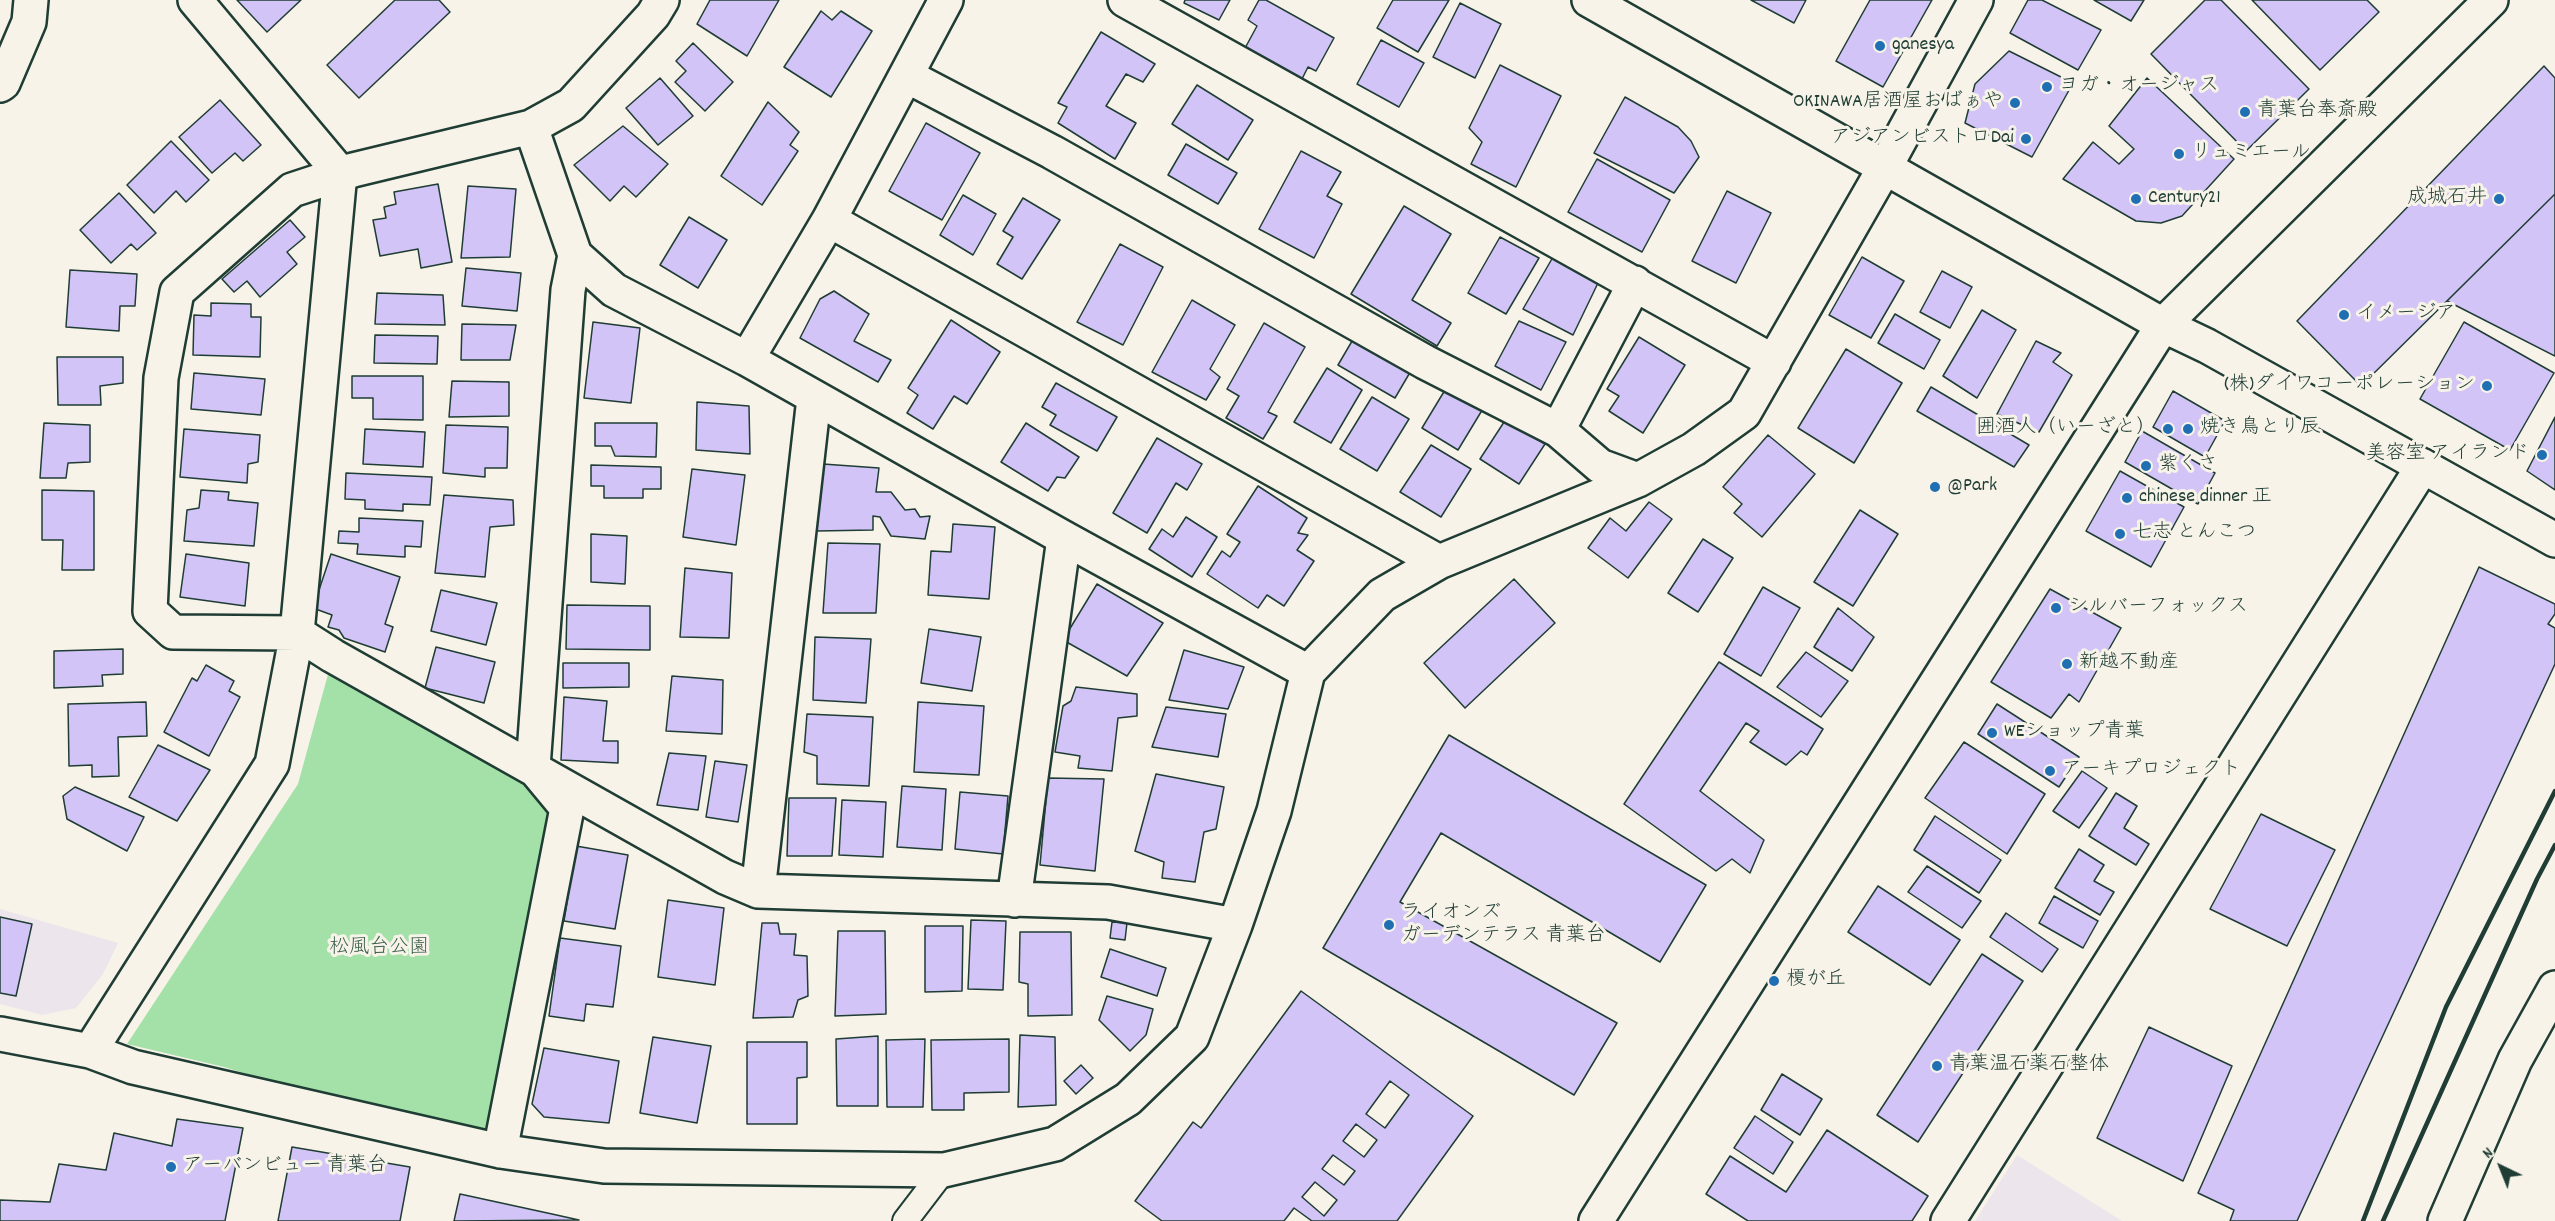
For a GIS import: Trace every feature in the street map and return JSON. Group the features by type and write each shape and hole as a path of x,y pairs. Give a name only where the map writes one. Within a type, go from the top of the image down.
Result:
{"street":[{"path":"0,85 29,22 31,0"},
{"path":"90,1051 272,764 297,633 340,173 195,0"},
{"path":"662,0 654,15 571,105 531,127 340,173 292,190 177,292 161,378 150,611 173,632 297,633 333,656 725,877 758,891 1108,902 1235,925"},
{"path":"747,359 829,220 946,0"},
{"path":"1125,0 1774,362"},
{"path":"1589,0 2163,326 2207,346 2555,540"},
{"path":"0,1034 90,1051 132,1067 500,1151 604,1166 944,1170 1055,1144 1128,1099 1192,1037 1235,925 1274,812 1308,672 1382,595 1439,562 1638,480 1694,449 1744,413 1976,0"},
{"path":"1596,1221 2163,326 2491,0"},
{"path":"907,76 1052,152 1425,362 1558,430 1600,466 1638,480"},
{"path":"531,127 575,255 614,290 747,359 1064,538 1308,672"},
{"path":"829,220 1439,562"},
{"path":"500,1151 567,808 533,767 568,290 575,255"},
{"path":"1558,430 1635,283"},
{"path":"758,891 814,398"},
{"path":"1948,1221 2423,466"},
{"path":"1014,900 1064,538"},
{"path":"2445,1221 2515,1060 2555,988"}],"lane":[{"path":"905,1221 944,1170"}],"shaded area":[{"path":"0,909 118,943 103,974 76,1008 42,1015 0,1004"},
{"path":"2017,1155 2122,1221 1975,1221"}],"green space":[{"name":"松風台公園","path":"333,656 567,808 500,1151 224,1067 127,1044 298,784"}],"building":[{"path":"237,0 301,0 267,32"},
{"path":"395,0 439,0 450,12 359,98 327,65"},
{"path":"710,0 779,0 747,56 697,24"},
{"path":"1185,0 1230,0 1219,20 1184,3"},
{"path":"1259,0 1266,0 1334,38 1316,71 1308,67 1301,81 1244,50 1257,26 1248,20"},
{"path":"1393,0 1449,0 1418,52 1377,28"},
{"path":"1751,0 1806,0 1794,23"},
{"path":"1870,0 1932,0 1883,87 1836,61"},
{"path":"2028,0 2042,0 2101,30 2078,70 2010,33"},
{"path":"2094,0 2144,0 2131,21"},
{"path":"2205,0 2221,0 2309,89 2246,151 2151,54"},
{"path":"2252,0 2367,0 2379,12 2320,70"},
{"path":"1460,3 1501,24 1475,78 1433,57"},
{"path":"821,11 832,20 841,11 872,31 831,97 784,67"},
{"path":"1101,32 1155,64 1143,82 1126,74 1106,106 1136,123 1115,159 1058,123 1067,107 1058,103"},
{"path":"1381,40 1424,63 1399,107 1357,84"},
{"path":"693,43 733,82 705,111 675,82 686,71 676,61"},
{"path":"2009,51 2073,83 2032,157 1965,123 1975,84"},
{"path":"1500,65 1561,96 1516,187 1471,164 1482,142 1469,128"},
{"path":"2544,66 2555,78 2555,194 2361,386 2297,321"},
{"path":"660,78 693,116 658,145 626,108"},
{"name":"リュミエール","path":"2147,78 2234,159 2182,216 2161,223 2136,221 2063,179 2093,142 2119,164 2134,149 2109,126"},
{"path":"1197,85 1253,120 1228,160 1172,124"},
{"path":"1625,97 1678,127 1691,141 1699,157 1674,193 1594,153"},
{"path":"220,100 261,145 243,161 235,153 212,173 179,137"},
{"path":"768,102 799,132 790,145 798,151 762,205 721,176"},
{"path":"926,123 980,153 942,220 889,191"},
{"path":"623,126 668,164 636,197 624,186 610,201 574,165"},
{"path":"171,141 209,180 186,202 176,191 154,213 127,185"},
{"path":"1186,144 1237,173 1218,204 1168,175"},
{"path":"1301,151 1341,172 1327,196 1342,204 1314,258 1259,229"},
{"path":"1597,159 1670,200 1642,252 1568,212"},
{"path":"438,184 452,262 421,268 418,249 380,256 373,220 386,218 384,207 396,204 394,192"},
{"path":"468,186 516,189 510,257 461,258"},
{"path":"1727,191 1771,213 1736,283 1692,261"},
{"path":"119,193 156,233 137,250 131,244 111,263 80,230"},
{"path":"2555,194 2555,356 2447,301"},
{"path":"963,195 996,214 973,255 940,235"},
{"path":"1023,198 1060,220 1022,279 997,264 1013,237 1003,231"},
{"path":"1404,206 1451,234 1412,300 1451,323 1437,346 1351,294"},
{"path":"689,217 727,240 698,288 660,265"},
{"path":"290,220 305,237 287,252 297,264 260,297 247,281 234,292 222,279"},
{"path":"1500,237 1539,258 1506,314 1468,293"},
{"path":"1120,244 1163,267 1123,345 1077,322"},
{"path":"1553,257 1598,283 1573,335 1523,309"},
{"path":"1862,257 1904,281 1871,338 1829,315"},
{"path":"466,268 521,273 517,311 462,306"},
{"path":"70,270 137,274 135,306 120,306 119,331 66,327"},
{"path":"1942,271 1972,287 1950,328 1920,312"},
{"path":"834,291 869,314 854,341 891,360 878,382 800,338 820,299"},
{"path":"377,293 443,295 445,325 375,324"},
{"path":"1192,300 1235,325 1210,369 1220,377 1206,400 1152,372"},
{"path":"211,303 251,304 251,317 261,317 260,357 193,355 194,315 211,316"},
{"path":"1982,310 2016,330 1977,398 1943,376"},
{"path":"1895,314 1940,340 1924,369 1878,343"},
{"path":"951,320 1000,352 967,404 954,396 933,429 907,413 918,395 908,388"},
{"path":"1519,321 1566,342 1541,390 1495,366"},
{"path":"593,322 640,328 631,403 584,398"},
{"name":"(株)ダイワコーポレーション","path":"2464,322 2554,373 2510,450 2420,399"},
{"path":"1264,323 1305,347 1268,412 1277,416 1263,439 1226,418 1239,396 1227,389"},
{"path":"462,324 516,325 510,360 461,360"},
{"path":"375,335 438,336 437,364 374,363"},
{"path":"1355,336 1412,369 1395,398 1338,365"},
{"path":"1639,337 1685,365 1643,433 1609,411 1619,396 1607,389"},
{"path":"2036,341 2061,353 2053,362 2072,375 2039,432 1997,414"},
{"path":"1846,349 1902,383 1854,463 1798,428"},
{"path":"57,357 123,357 123,383 100,386 101,405 58,405"},
{"path":"1327,368 1362,390 1331,443 1294,422"},
{"path":"194,373 265,379 261,415 191,409"},
{"path":"352,376 423,376 423,420 373,419 373,398 352,398"},
{"path":"452,381 509,382 509,416 449,417"},
{"path":"1056,383 1117,417 1097,451 1050,425 1056,415 1042,407"},
{"path":"1448,385 1484,407 1458,450 1422,428"},
{"path":"1931,387 2029,445 2014,467 1917,411"},
{"path":"2173,391 2225,421 2205,457 2153,427"},
{"path":"1372,397 1409,419 1377,471 1340,449"},
{"path":"697,402 749,406 750,454 696,450"},
{"path":"2555,417 2555,490 2527,471"},
{"path":"1506,419 1545,444 1519,484 1480,459"},
{"path":"44,423 90,425 90,462 68,463 66,478 40,478"},
{"path":"595,423 657,423 656,457 615,456 611,446 595,446"},
{"path":"1026,423 1079,457 1065,478 1057,477 1048,491 1001,462"},
{"path":"446,425 508,427 507,468 485,468 485,477 443,473"},
{"path":"184,429 260,435 258,462 248,464 247,483 180,477"},
{"path":"365,429 425,432 423,467 363,464"},
{"path":"2142,431 2215,473 2198,504 2125,462"},
{"path":"1768,435 1815,474 1762,537 1734,513 1742,504 1723,487"},
{"path":"1157,438 1202,464 1187,490 1176,483 1147,533 1113,513"},
{"path":"1431,445 1471,469 1441,517 1400,492"},
{"path":"823,464 879,468 876,492 891,492 905,510 915,509 920,517 930,516 925,539 891,536 880,517 873,516 873,530 816,531"},
{"path":"591,465 661,467 661,489 643,489 643,498 604,498 604,486 591,486"},
{"path":"692,469 745,475 736,545 683,537"},
{"path":"2120,471 2184,507 2151,567 2086,531"},
{"path":"346,473 432,477 430,505 403,504 403,511 365,509 365,500 345,499"},
{"path":"1258,486 1307,518 1298,533 1308,535 1297,550 1314,561 1284,606 1267,595 1258,608 1207,574 1222,551 1230,557 1240,542 1227,534"},
{"path":"42,490 94,491 94,570 62,570 63,540 42,540"},
{"path":"201,490 229,492 228,500 258,503 254,546 184,541 187,510 199,508"},
{"path":"444,495 513,500 514,525 490,527 485,577 435,573"},
{"path":"1649,502 1672,519 1628,578 1588,548 1610,518 1626,531"},
{"path":"1860,510 1898,534 1853,606 1814,582"},
{"path":"1186,517 1217,537 1192,577 1149,549 1162,529 1173,537"},
{"path":"359,518 423,521 421,547 405,546 405,557 357,554 358,544 338,543 339,531 359,532"},
{"path":"953,524 995,527 989,599 928,595 931,551 951,552"},
{"path":"591,534 627,536 625,584 591,582"},
{"path":"1703,539 1733,558 1698,612 1668,593"},
{"path":"828,543 880,544 876,613 823,613"},
{"path":"186,554 249,563 245,606 180,597"},
{"path":"331,554 400,577 385,624 393,627 385,652 344,638 339,630 328,627 332,615 313,608"},
{"path":"2479,567 2555,604 2555,614 2548,624 2555,628 2555,664 2297,1221 2230,1221 2234,1210 2198,1193"},
{"path":"685,568 732,573 729,638 680,637"},
{"path":"1514,579 1555,623 1465,708 1424,663"},
{"path":"1097,584 1163,623 1127,676 1063,640"},
{"path":"1763,587 1800,608 1761,676 1724,654"},
{"path":"2050,589 2121,628 2079,702 2069,694 2051,718 1991,682"},
{"path":"441,590 497,603 486,645 431,631"},
{"path":"567,605 650,606 650,650 566,649"},
{"path":"1838,608 1874,637 1852,671 1814,647"},
{"path":"929,629 981,637 972,691 921,683"},
{"path":"815,637 871,639 866,703 813,700"},
{"path":"436,647 495,662 484,703 425,688"},
{"path":"123,649 123,674 102,675 103,686 54,688 54,651"},
{"path":"1184,650 1244,667 1228,709 1169,700"},
{"path":"1806,652 1848,681 1821,717 1777,687"},
{"path":"1719,662 1823,729 1807,755 1801,751 1786,765 1750,742 1759,731 1746,723 1700,791 1764,840 1750,873 1732,859 1716,871 1624,804"},
{"path":"563,663 629,663 629,687 563,688"},
{"path":"206,665 234,681 229,691 240,697 209,756 164,732 192,678 197,681"},
{"path":"672,676 723,680 722,734 666,731"},
{"path":"1076,687 1137,694 1137,716 1118,718 1112,771 1078,768 1080,756 1055,752 1063,706 1071,701"},
{"path":"564,697 607,701 603,741 618,741 618,763 561,760"},
{"path":"146,702 147,736 118,737 119,776 92,777 92,765 69,766 68,704"},
{"path":"918,702 984,706 979,775 914,772"},
{"path":"1997,704 2079,757 2059,787 1978,734"},
{"path":"1166,707 1226,714 1218,757 1152,747"},
{"path":"807,714 873,717 869,786 817,784 817,756 804,752"},
{"name":"ライオンズ ガーデンテラス 青葉台","path":"1449,735 1706,885 1660,962 1441,833 1400,902 1617,1023 1574,1095 1323,948"},
{"path":"1964,742 2045,794 2007,854 1925,798"},
{"path":"158,745 210,770 177,821 129,797"},
{"path":"669,753 706,756 698,810 657,805"},
{"path":"715,761 747,765 738,822 706,817"},
{"path":"2082,771 2107,788 2079,828 2053,811"},
{"path":"1156,774 1224,787 1216,829 1204,832 1195,882 1162,878 1164,862 1135,851"},
{"path":"1048,778 1104,779 1095,871 1040,865"},
{"path":"902,786 946,789 942,850 897,847"},
{"path":"75,787 144,817 127,851 67,819 63,796"},
{"path":"960,792 1008,796 1003,854 955,849"},
{"path":"2116,793 2137,806 2124,828 2149,844 2136,865 2089,836"},
{"path":"789,798 836,798 832,856 787,856"},
{"path":"842,800 886,802 883,857 839,855"},
{"path":"2261,814 2335,850 2287,946 2210,909"},
{"path":"1935,816 2001,860 1979,893 1914,850"},
{"path":"576,846 628,855 615,929 564,921"},
{"path":"2079,849 2104,865 2094,881 2114,892 2100,915 2055,888"},
{"path":"1927,866 1981,901 1962,928 1908,892"},
{"path":"1878,886 1960,940 1930,985 1848,932"},
{"path":"2054,896 2098,921 2083,948 2039,923"},
{"path":"668,900 724,908 715,985 658,977"},
{"path":"2006,913 2058,949 2042,972 1990,937"},
{"path":"0,917 32,924 16,996 0,993"},
{"path":"971,920 1006,921 1003,990 968,989"},
{"path":"1112,922 1127,923 1125,940 1110,938"},
{"path":"762,923 778,923 780,934 796,934 794,955 807,956 808,996 798,1000 793,1017 753,1018"},
{"path":"925,926 963,926 962,991 925,992"},
{"path":"838,931 885,931 886,1014 835,1016"},
{"path":"1020,932 1071,932 1072,1015 1028,1016 1028,984 1019,982"},
{"path":"560,938 621,946 613,1007 586,1004 584,1021 549,1016"},
{"path":"1110,949 1166,968 1157,996 1101,977"},
{"path":"1982,954 2023,981 1918,1142 1877,1115"},
{"path":"1301,991 1473,1116 1397,1221 1312,1221 1294,1208 1284,1221 1162,1221 1135,1201 1193,1122 1201,1128","holes":["1390,1081 1409,1095 1385,1128 1366,1114","1356,1124 1377,1140 1364,1157 1343,1141","1333,1155 1355,1171 1344,1185 1322,1169","1315,1182 1337,1200 1324,1216 1302,1197"]},
{"path":"1107,996 1153,1009 1146,1035 1130,1051 1099,1020"},
{"path":"2149,1027 2232,1066 2183,1181 2097,1138"},
{"path":"1020,1035 1055,1037 1056,1105 1018,1107"},
{"path":"878,1036 878,1106 837,1106 836,1039"},
{"path":"653,1037 711,1046 697,1123 640,1113"},
{"path":"925,1039 923,1107 887,1107 886,1040"},
{"path":"1009,1039 1009,1092 964,1093 964,1110 932,1110 931,1040"},
{"path":"747,1042 807,1042 807,1077 797,1078 797,1124 747,1124"},
{"path":"544,1048 619,1061 609,1123 544,1117 532,1104"},
{"path":"1081,1065 1093,1078 1076,1094 1064,1081"},
{"path":"1782,1074 1822,1099 1800,1135 1761,1110"},
{"path":"1755,1116 1793,1142 1773,1174 1734,1148"},
{"name":"アーバンビュー 青葉台","path":"177,1119 243,1128 225,1221 0,1221 0,1200 50,1202 59,1164 106,1170 114,1133 172,1146"},
{"path":"1827,1130 1928,1196 1912,1221 1748,1221 1706,1194 1730,1156 1786,1192"},
{"path":"292,1147 410,1167 400,1221 278,1221"},
{"path":"460,1194 552,1214 579,1220 454,1221"}],"railway":[{"path":"2363,1221 2446,1007 2555,791"},
{"path":"2383,1221 2537,879 2555,845"}],"place":[{"name":"ganesya","path":"1880,46"},
{"name":"ヨガ・オージャス","path":"2047,87"},
{"name":"OKINAWA居酒屋おばぁや","path":"2015,103"},
{"name":"青葉台奉斎殿","path":"2245,112"},
{"name":"アジアンビストロDai","path":"2026,139"},
{"name":"リュミエール","path":"2179,154"},
{"name":"Century21","path":"2136,199"},
{"name":"成城石井","path":"2499,199"},
{"name":"イメージア","path":"2344,315"},
{"name":"(株)ダイワコーポレーション","path":"2487,386"},
{"name":"囲酒人（いーざと）","path":"2168,429"},
{"name":"焼き鳥とり辰","path":"2188,429"},
{"name":"美容室 アイランド","path":"2542,455"},
{"name":"紫くさ","path":"2146,466"},
{"name":"@Park","path":"1935,487"},
{"name":"chinese dinner 正","path":"2127,498"},
{"name":"七志 とんこつ","path":"2120,534"},
{"name":"シルバーフォックス","path":"2056,608"},
{"name":"新越不動産","path":"2067,664"},
{"name":"WEショップ青葉","path":"1992,733"},
{"name":"アーキプロジェクト","path":"2050,771"},
{"name":"ライオンズ ガーデンテラス 青葉台","path":"1389,925"},
{"name":"榎が丘","path":"1774,981"},
{"name":"青葉温石薬石整体","path":"1937,1066"},
{"name":"アーバンビュー 青葉台","path":"171,1167"}]}
